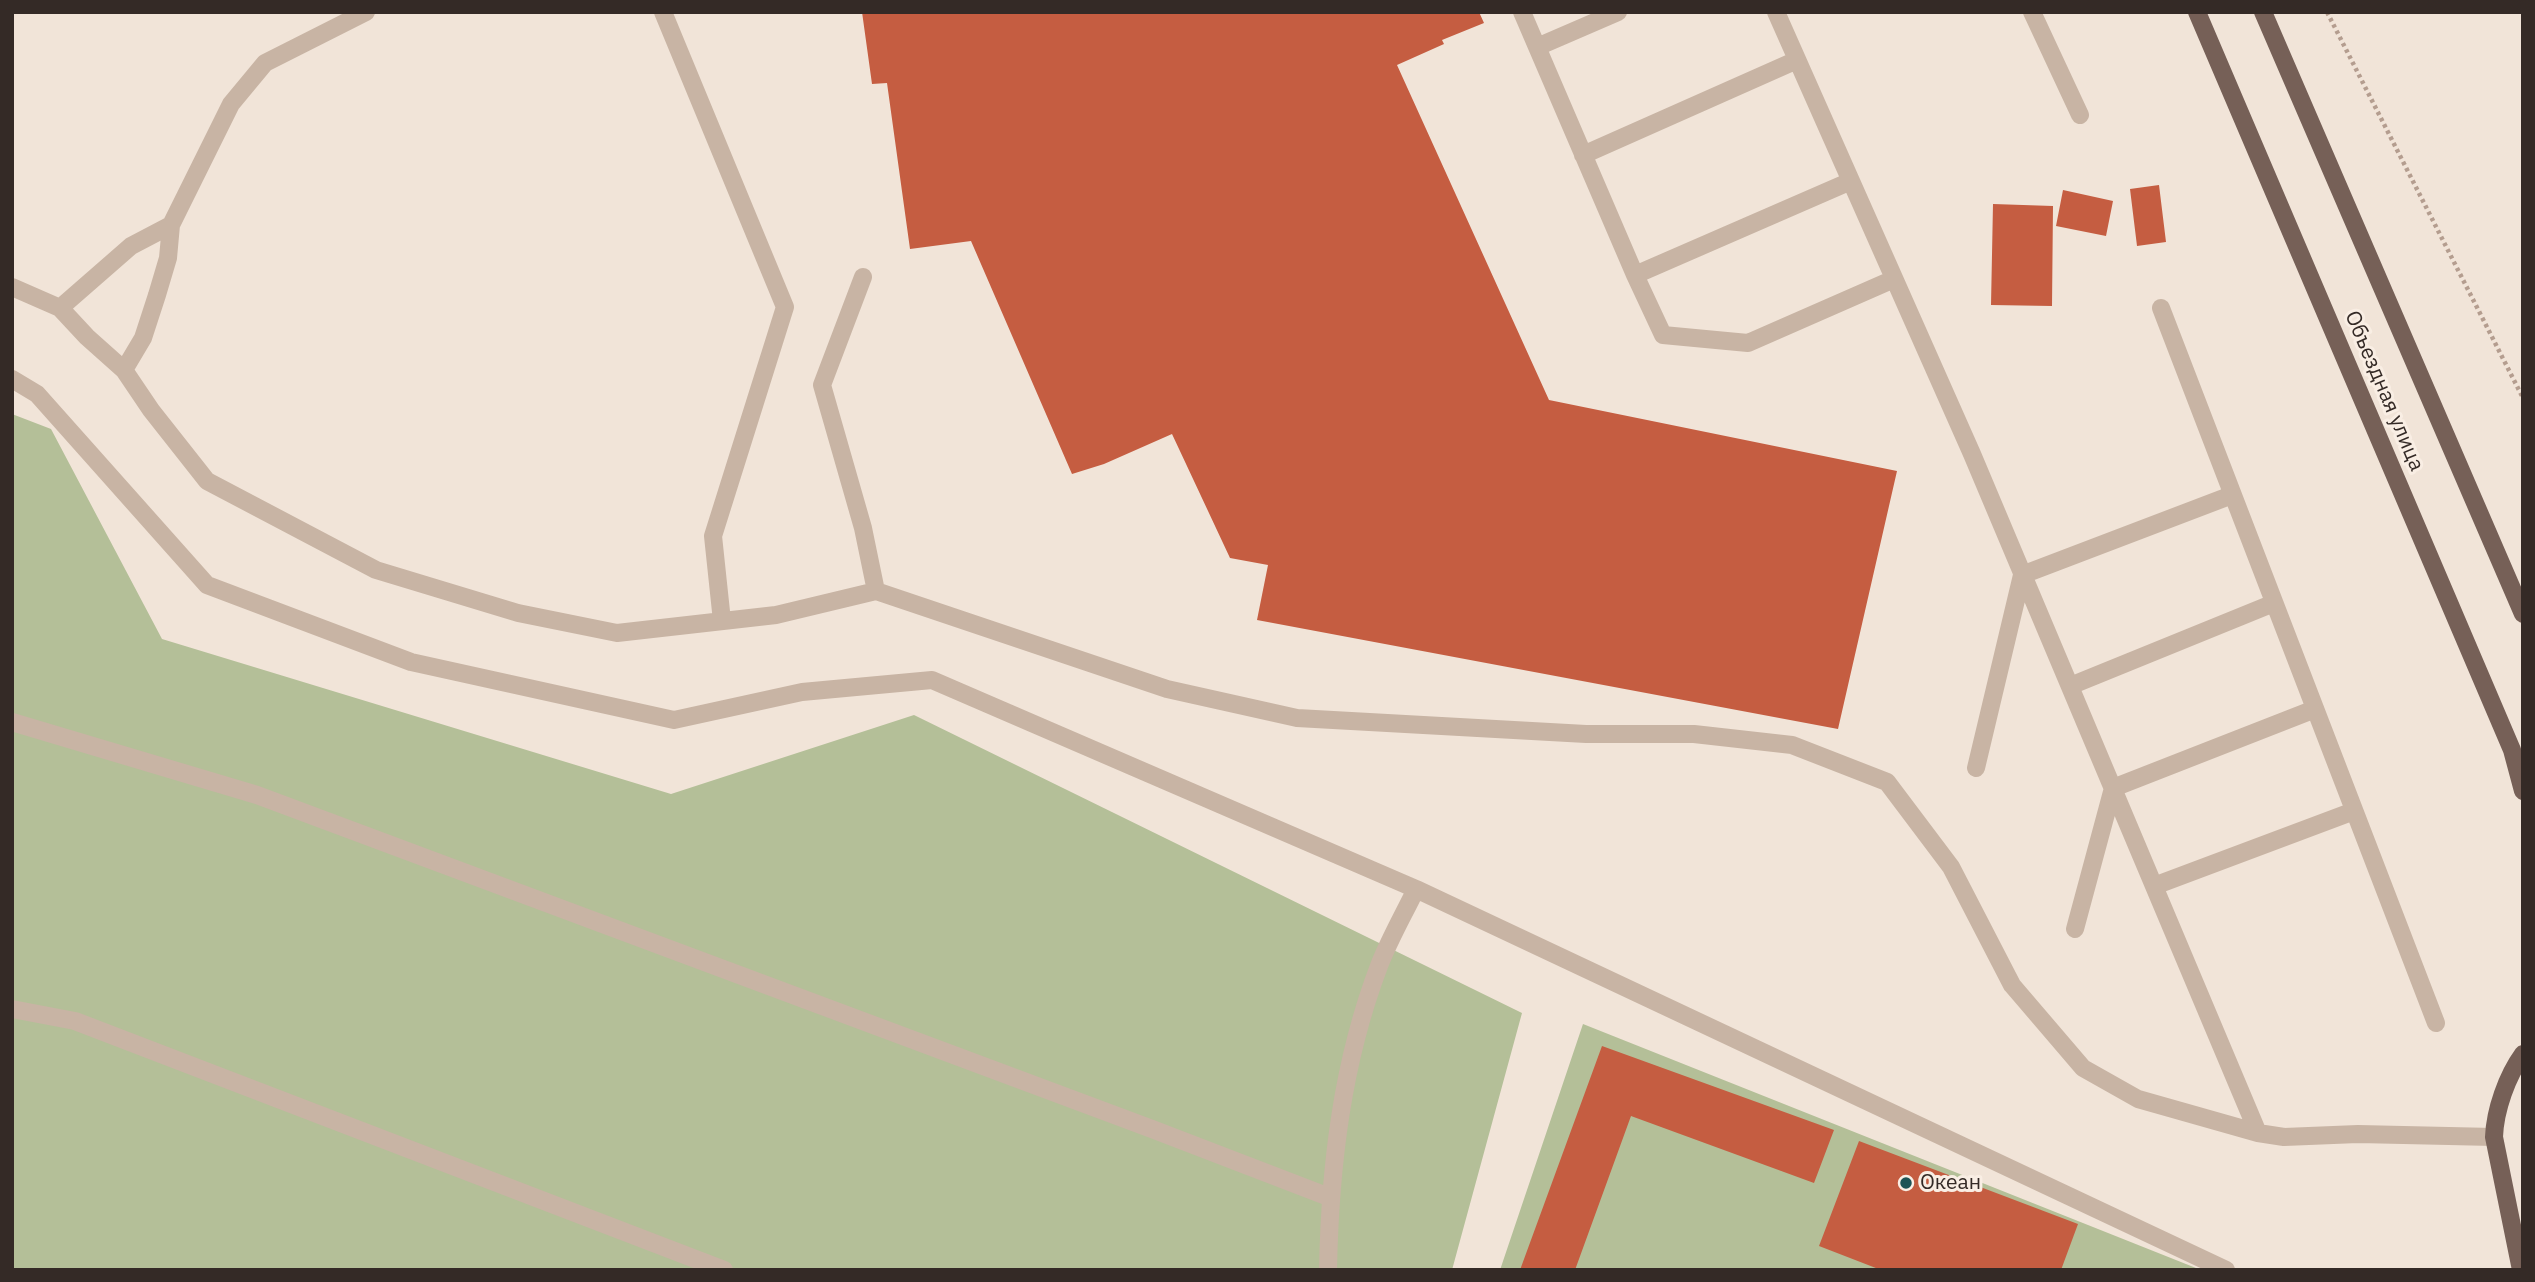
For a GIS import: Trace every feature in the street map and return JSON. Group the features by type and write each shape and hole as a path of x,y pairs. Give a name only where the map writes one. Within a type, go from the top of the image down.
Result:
{"main road":[{"name":"Объездная улица","path":"2197,12 2512,750 2523,790"},
{"name":"Объездная улица","path":"2263,12 2523,614"},
{"path":"2521,1270 2494,1137 2495,1121 2515,1066 2523,1054"}],"street":[{"path":"124,370 143,338 157,295 167,258 171,225 231,104 265,63 366,12"},
{"path":"663,12 785,307 713,536 722,621"},
{"path":"1522,12 1663,335 1748,343 1894,279"},
{"path":"1537,47 1618,12"},
{"path":"1776,12 2070,686 2258,1133"},
{"path":"2032,12 2080,115"},
{"path":"1583,155 1797,60"},
{"path":"1635,275 1850,181"},
{"path":"60,308 131,246 171,225"},
{"path":"863,277 822,385 863,528 876,591"},
{"path":"12,286 60,308 124,370 151,410 207,481 376,570 518,613 617,633 776,615 876,591 1167,689 1297,718 1586,734 1693,734 1792,745 1887,782 1951,867 2012,985 2083,1068 2138,1099 2258,1133 2284,1137 2358,1133 2494,1137"},
{"path":"2161,308 2436,1023"},
{"path":"12,379 37,394 207,585 411,662 674,720 802,692 932,681 1416,889 2226,1270"},
{"path":"2022,575 2232,495"},
{"path":"1976,768 2022,575"},
{"path":"2070,686 2274,603"},
{"path":"2113,788 2315,709"},
{"path":"12,722 257,795 1329,1197"},
{"path":"2075,929 2113,788"},
{"path":"2154,886 2354,811"},
{"path":"1328,1270 1329,1197 1342,1100 1358,1030 1380,965 1416,889"},
{"path":"12,1009 75,1021 724,1270"}],"path":[{"path":"2326,12 2523,398"}],"green space":[{"path":"12,414 51,429 162,639 671,794 914,715 1522,1013 1452,1270 12,1270"},
{"path":"1583,1024 2201,1270 1500,1270"}],"building":[{"path":"862,12 1479,12 1484,23 1442,40 1444,44 1397,65 1549,400 1897,471 1838,729 1257,620 1268,565 1230,558 1172,434 1104,464 1072,474 971,241 910,249 887,83 872,84"},
{"path":"2159,185 2166,242 2137,246 2130,189"},
{"path":"2063,190 2113,201 2106,236 2056,226"},
{"path":"1993,204 2053,206 2052,306 1991,305"},
{"path":"1602,1046 1834,1130 1814,1183 1631,1116 1575,1270 1520,1270"},
{"name":"Океан","path":"1859,1141 2078,1224 2061,1270 1881,1270 1819,1246"}],"place":[{"name":"Океан","path":"1906,1183"}]}
